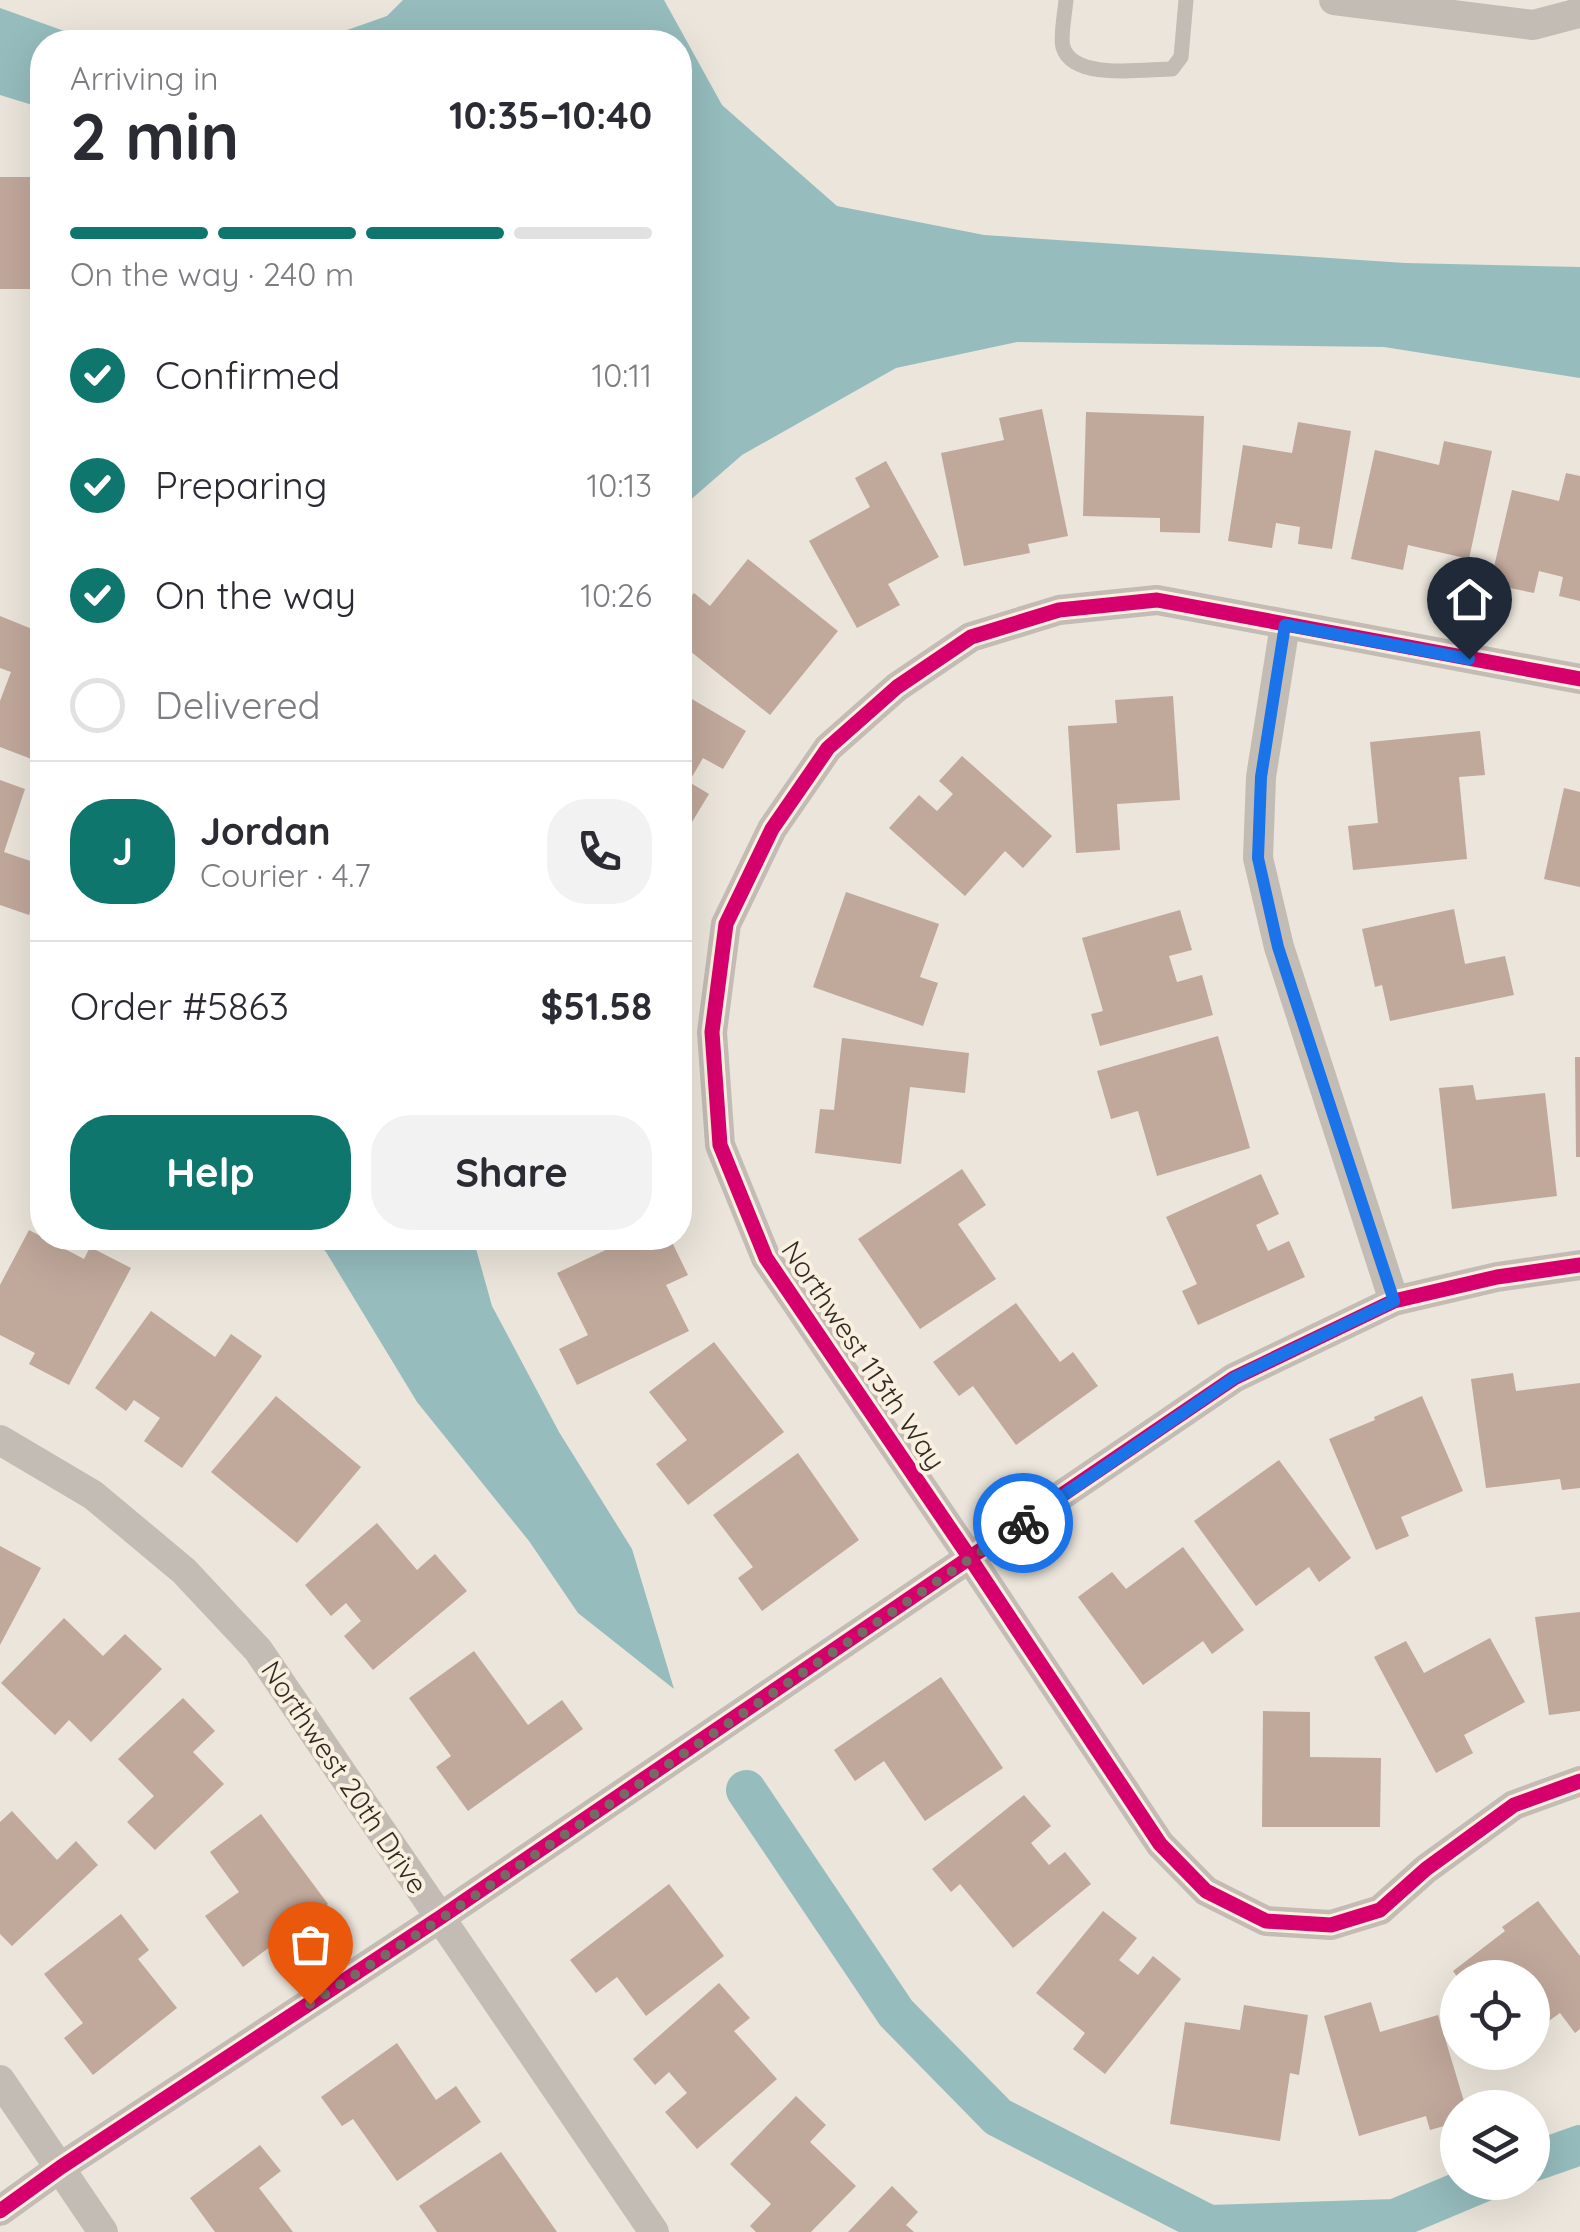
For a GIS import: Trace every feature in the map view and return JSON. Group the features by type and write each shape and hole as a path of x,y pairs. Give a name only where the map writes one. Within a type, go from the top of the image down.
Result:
{"street":[{"path":"1334,0 1533,25 1580,9"},
{"name":"Northwest 113th Way","path":"1580,679 1157,600 1059,610 971,637 897,687 828,748 772,829 726,924 712,1032 720,1145 766,1258 1160,1844 1206,1891 1266,1921 1331,1925 1380,1910 1426,1869 1514,1805 1580,1780"},
{"path":"1285,625 1261,777 1258,858 1278,947 1394,1301"},
{"path":"0,2211 442,1918 1234,1378 1394,1301 1497,1277 1580,1264"},
{"name":"Northwest 20th Drive","path":"0,1440 93,1496 184,1570 258,1650 654,2232"},
{"path":"0,2080 103,2232"}],"lane":[{"path":"1066,0 1063,47 1073,61 1092,70 1172,69 1181,57 1186,0"}],"water":[{"path":"403,0 664,0 681,30 347,30 387,16"},
{"path":"0,8 61,30 30,30 30,104 0,95"},
{"path":"692,51 722,105 837,206 984,235 1405,263 1580,267 1580,378 1384,347 1017,342 896,368 742,455 692,499"},
{"path":"476,1250 492,1306 559,1432 632,1549 674,1689 578,1613 529,1541 417,1402 326,1252"}],"building":[{"path":"0,177 30,177 30,289 0,289"},
{"path":"1042,409 1068,536 1028,544 1030,553 964,566 941,453 1004,440 999,418"},
{"path":"1086,412 1204,416 1200,533 1160,532 1160,518 1083,516"},
{"path":"1298,422 1351,431 1332,549 1298,544 1300,527 1276,523 1272,548 1228,541 1243,445 1292,453"},
{"path":"1444,441 1492,451 1469,559 1408,545 1403,570 1351,559 1375,450 1439,465"},
{"path":"886,461 939,557 888,584 900,605 857,628 809,541 870,507 855,478"},
{"path":"1566,473 1580,476 1580,601 1559,596 1563,577 1539,571 1534,593 1490,584 1512,490 1559,501"},
{"path":"748,559 838,631 770,715 692,653 692,595 694,593 710,606"},
{"path":"0,616 30,628 30,758 0,747 0,701 11,672 0,668"},
{"path":"1173,696 1180,800 1117,804 1120,850 1076,853 1068,726 1117,723 1115,700"},
{"path":"692,699 746,731 723,769 703,758 692,777"},
{"path":"1480,731 1485,775 1459,777 1467,859 1353,870 1348,826 1378,823 1370,742"},
{"path":"962,756 1052,836 1023,868 1005,851 965,896 889,828 919,795 937,811 953,794 939,781"},
{"path":"0,780 25,789 4,852 30,861 30,912 29,915 0,905"},
{"path":"692,784 709,794 692,822"},
{"path":"1564,788 1580,792 1580,887 1544,879"},
{"path":"846,892 939,924 920,977 938,983 923,1026 813,987"},
{"path":"1454,909 1465,964 1505,956 1514,995 1390,1021 1382,985 1375,987 1362,929"},
{"path":"1180,910 1192,950 1169,956 1177,982 1202,975 1213,1015 1100,1046 1091,1014 1103,1011 1082,938"},
{"path":"1218,1036 1250,1148 1157,1176 1138,1111 1111,1119 1097,1071"},
{"path":"842,1038 969,1053 965,1093 910,1087 901,1164 815,1153 820,1109 834,1110"},
{"path":"1575,1057 1580,1057 1580,1157 1576,1157"},
{"path":"1473,1085 1476,1100 1545,1093 1557,1196 1452,1209 1439,1088"},
{"path":"962,1169 986,1205 958,1224 996,1279 920,1329 858,1239"},
{"path":"1261,1174 1279,1214 1256,1225 1268,1251 1289,1241 1305,1277 1198,1325 1182,1291 1197,1284 1166,1217"},
{"path":"29,1230 30,1250 67,1250 84,1259 88,1250 96,1250 131,1268 69,1385 29,1364 35,1353 0,1335 0,1285"},
{"path":"606,1250 676,1250 688,1275 666,1285 689,1331 577,1385 559,1349 588,1335 557,1273"},
{"path":"1016,1303 1060,1362 1073,1352 1098,1386 1016,1445 973,1386 959,1396 933,1362"},
{"path":"151,1311 215,1357 231,1334 262,1356 182,1468 144,1441 160,1418 134,1400 126,1411 95,1388"},
{"path":"714,1342 784,1432 688,1505 656,1464 687,1440 649,1392"},
{"path":"1513,1373 1516,1391 1580,1383 1580,1488 1562,1490 1560,1479 1486,1488 1471,1379"},
{"path":"276,1396 361,1467 297,1543 211,1472"},
{"path":"1422,1396 1463,1491 1401,1517 1409,1536 1376,1550 1329,1439"},
{"path":"798,1453 859,1540 762,1611 738,1578 753,1567 713,1515"},
{"path":"1279,1460 1351,1558 1319,1582 1309,1567 1256,1606 1194,1521"},
{"path":"377,1523 417,1570 435,1554 467,1591 373,1670 344,1636 361,1621 346,1603 331,1616 305,1585"},
{"path":"0,1546 41,1568 0,1645"},
{"path":"1183,1547 1244,1630 1212,1654 1203,1641 1143,1685 1078,1597 1112,1572 1126,1589"},
{"path":"1580,1612 1580,1711 1549,1715 1535,1617"},
{"path":"64,1618 103,1656 125,1634 162,1669 91,1742 69,1720 55,1735 1,1683"},
{"path":"1490,1638 1525,1702 1464,1735 1473,1753 1436,1773 1374,1657 1406,1641 1424,1673"},
{"path":"474,1651 528,1725 562,1700 583,1729 468,1811 436,1767 451,1756 409,1698"},
{"path":"941,1677 1003,1768 925,1821 884,1761 855,1781 834,1750"},
{"path":"183,1698 215,1731 193,1752 224,1784 155,1850 127,1822 154,1796 118,1759"},
{"path":"1263,1711 1310,1712 1310,1757 1381,1758 1380,1827 1262,1827"},
{"path":"1024,1795 1051,1826 1031,1843 1049,1865 1065,1852 1091,1884 1013,1948 960,1884 951,1892 932,1869"},
{"path":"12,1811 57,1860 76,1841 98,1865 12,1946 0,1934 0,1822"},
{"path":"261,1814 328,1904 243,1967 205,1916 239,1892 210,1852"},
{"path":"669,1884 724,1956 646,2016 617,1977 596,1993 570,1960"},
{"path":"1538,1901 1580,1956 1580,2029 1575,2033 1560,2013 1550,2020 1550,1960 1467,1960 1505,1931 1502,1927"},
{"path":"1103,1911 1137,1938 1119,1960 1138,1975 1153,1956 1181,1979 1105,2074 1073,2049 1085,2033 1036,1993"},
{"path":"121,1914 149,1950 138,1959 177,2008 93,2075 64,2038 83,2023 44,1974"},
{"path":"719,1983 750,2018 734,2031 777,2079 697,2149 665,2112 687,2093 669,2072 655,2085 633,2059"},
{"path":"1371,2002 1380,2032 1438,2015 1440,2070 1455,2070 1461,2090 1440,2090 1440,2127 1430,2130 1426,2116 1359,2136 1324,2016"},
{"path":"1244,2005 1308,2015 1299,2075 1290,2073 1280,2141 1170,2124 1185,2022 1240,2030"},
{"path":"397,2043 436,2100 456,2086 481,2122 397,2181 353,2119 342,2126 321,2097"},
{"path":"796,2096 826,2125 810,2142 856,2186 811,2232 756,2232 750,2226 771,2204 730,2164"},
{"path":"260,2145 281,2171 259,2188 293,2232 215,2232 190,2198"},
{"path":"501,2152 557,2232 437,2232 419,2206"},
{"path":"892,2186 918,2212 906,2225 914,2232 848,2232"}],"waterway":[{"path":"746,1790 896,2013 998,2117 1209,2225 1395,2219 1440,2200"},
{"path":"1550,2156 1580,2145"}],"cycle path":[{"path":"1580,679 1157,600 1059,610 971,637 897,687 828,748 772,829 726,924 712,1032 720,1145 766,1258 1160,1844 1206,1891 1266,1921 1331,1925 1380,1910 1426,1869 1514,1805 1580,1781"},
{"path":"0,2211 441,1917 1234,1378 1394,1301 1497,1277 1580,1265"}],"way so far":[{"path":"310,2004 1023,1523"}],"route":[{"path":"1023,1523 1234,1378 1394,1301 1278,947 1258,858 1261,777 1285,625 1469,659"}]}
